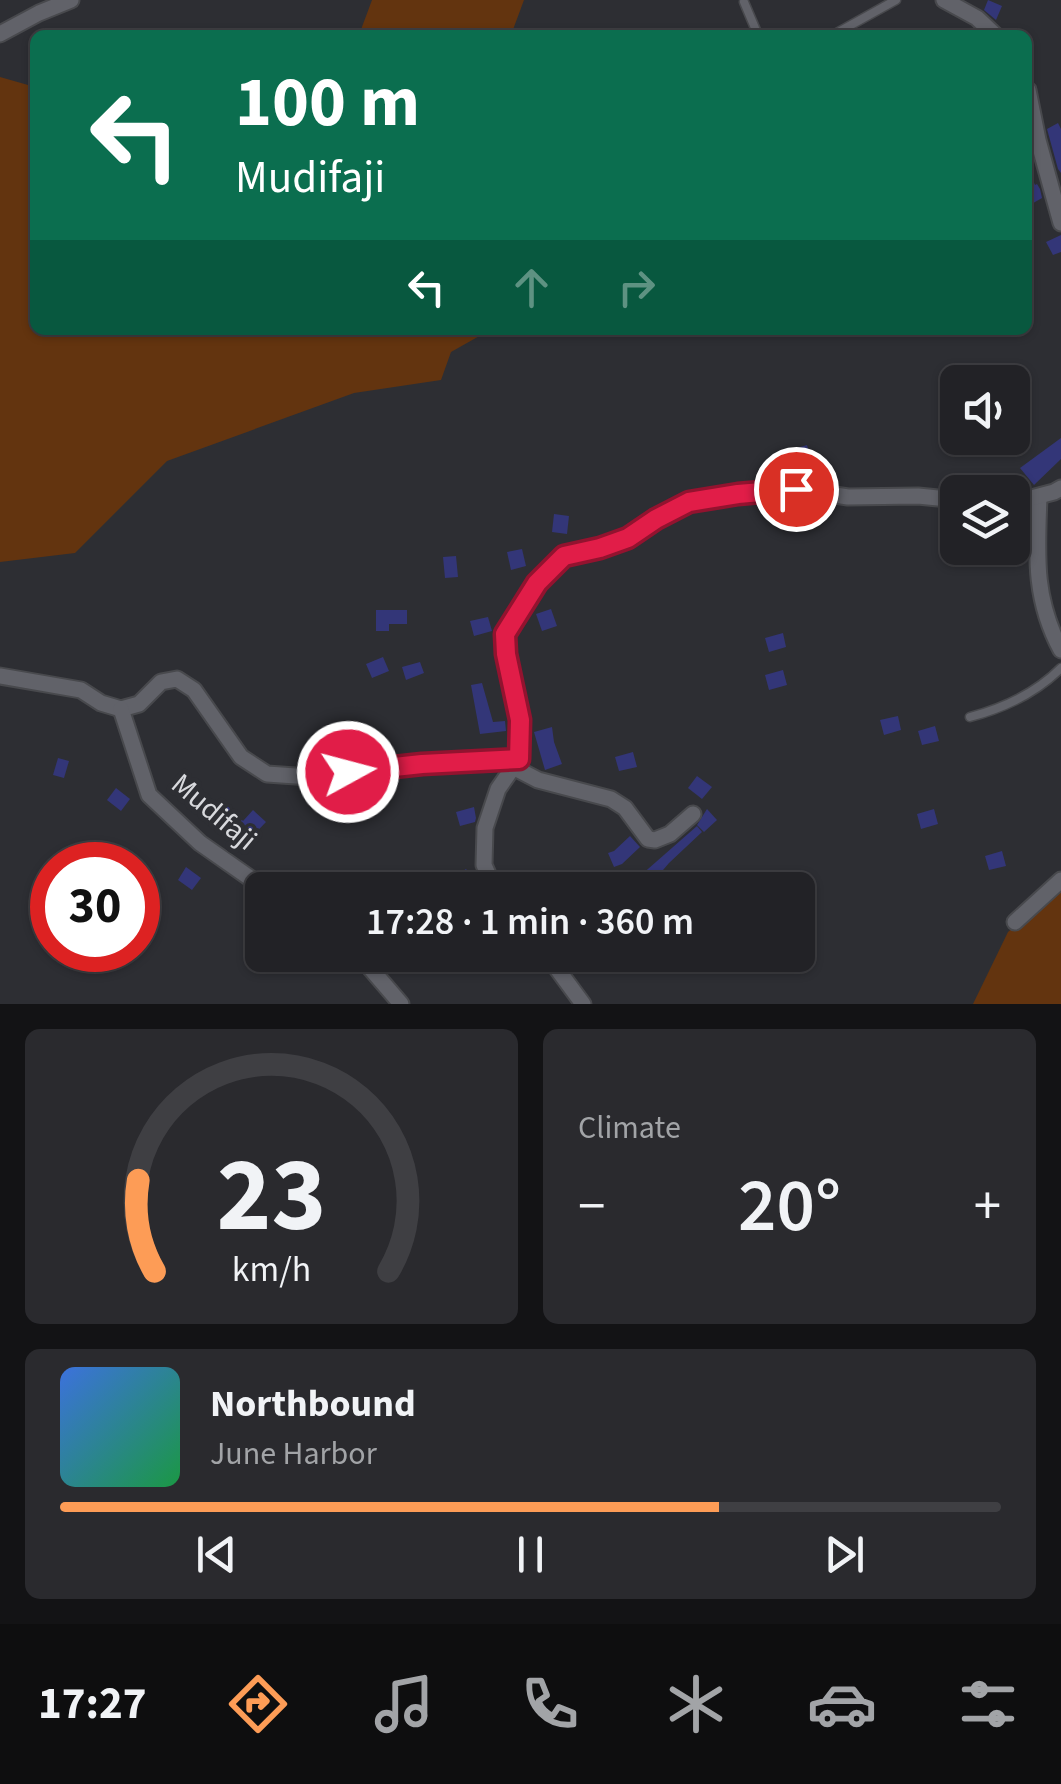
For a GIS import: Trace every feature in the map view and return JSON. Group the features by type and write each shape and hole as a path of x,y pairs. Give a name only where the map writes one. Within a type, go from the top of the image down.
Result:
{"street":[{"path":"0,34 71,0"},
{"path":"944,0 977,18 990,30"},
{"path":"1032,106 1061,223"},
{"path":"1030,499 1061,488"},
{"path":"487,872 485,828 498,790 516,763 520,720 505,634 537,583 564,556 628,538 689,502 738,494 796,489 848,498 940,498"},
{"path":"1039,497 1038,586 1048,626 1061,650"},
{"path":"0,676 82,690 100,703 121,709"},
{"name":"Mudifaji","path":"245,875 200,844 148,795 121,709 139,704 161,682 177,679 194,690 241,757 267,774 310,777 422,764 516,763 538,780 611,800 624,808 648,838 655,840 670,834 693,814"},
{"path":"1015,922 1061,880"},
{"path":"374,972 402,1004"},
{"path":"559,972 583,1004"}],"lane":[{"path":"842,30 896,0"},
{"path":"744,2 756,30"},
{"path":"970,717 1024,696 1061,668"}],"shaded area":[{"path":"372,0 524,0 513,30 361,30"},
{"path":"0,77 30,86 30,335 481,335 451,352 441,380 354,393 167,461 75,553 0,562"},
{"path":"1061,885 1061,1004 973,1004 1008,932"}],"building":[{"path":"988,0 1002,6 996,20 984,10"},
{"path":"1058,123 1061,129 1061,173 1047,129"},
{"path":"1032,178 1040,189 1042,198 1032,204"},
{"path":"1061,235 1061,252 1053,255 1046,242"},
{"path":"1061,438 1061,459 1034,485 1030,475 1020,468"},
{"path":"807,445 811,460 794,465 790,450"},
{"path":"554,514 569,516 567,534 552,532"},
{"path":"522,549 526,566 511,570 507,552"},
{"path":"456,556 458,577 445,578 443,557"},
{"path":"551,609 557,626 542,631 536,614"},
{"path":"376,610 407,610 407,624 389,624 389,631 376,631"},
{"path":"488,617 492,631 474,636 470,621"},
{"path":"783,633 786,647 769,652 765,638"},
{"path":"383,657 389,671 372,678 366,664"},
{"path":"420,662 424,673 406,680 402,667"},
{"path":"783,670 787,685 769,690 765,675"},
{"path":"482,683 493,722 505,721 506,731 480,734 471,685"},
{"path":"898,716 901,730 884,735 880,720"},
{"path":"935,726 939,741 922,745 918,731"},
{"path":"552,727 562,764 545,770 534,732"},
{"path":"633,752 637,767 619,771 615,757"},
{"path":"58,758 69,761 64,778 53,775"},
{"path":"697,776 712,787 702,799 688,788"},
{"path":"373,787 375,805 360,807 358,789"},
{"path":"116,788 130,799 121,811 107,800"},
{"path":"222,799 243,821 253,810 266,822 240,849 209,812"},
{"path":"474,807 475,822 460,826 456,812"},
{"path":"707,809 717,820 704,832 697,825"},
{"path":"934,809 938,824 921,829 917,814"},
{"path":"697,826 702,832 661,872 645,872"},
{"path":"630,836 640,847 614,867 608,853"},
{"path":"1002,851 1006,866 989,870 985,856"},
{"path":"186,867 201,878 192,890 178,880"}],"route":[{"path":"348,772 519,759 520,720 505,634 537,583 564,556 628,538 689,502 796,489"}]}
